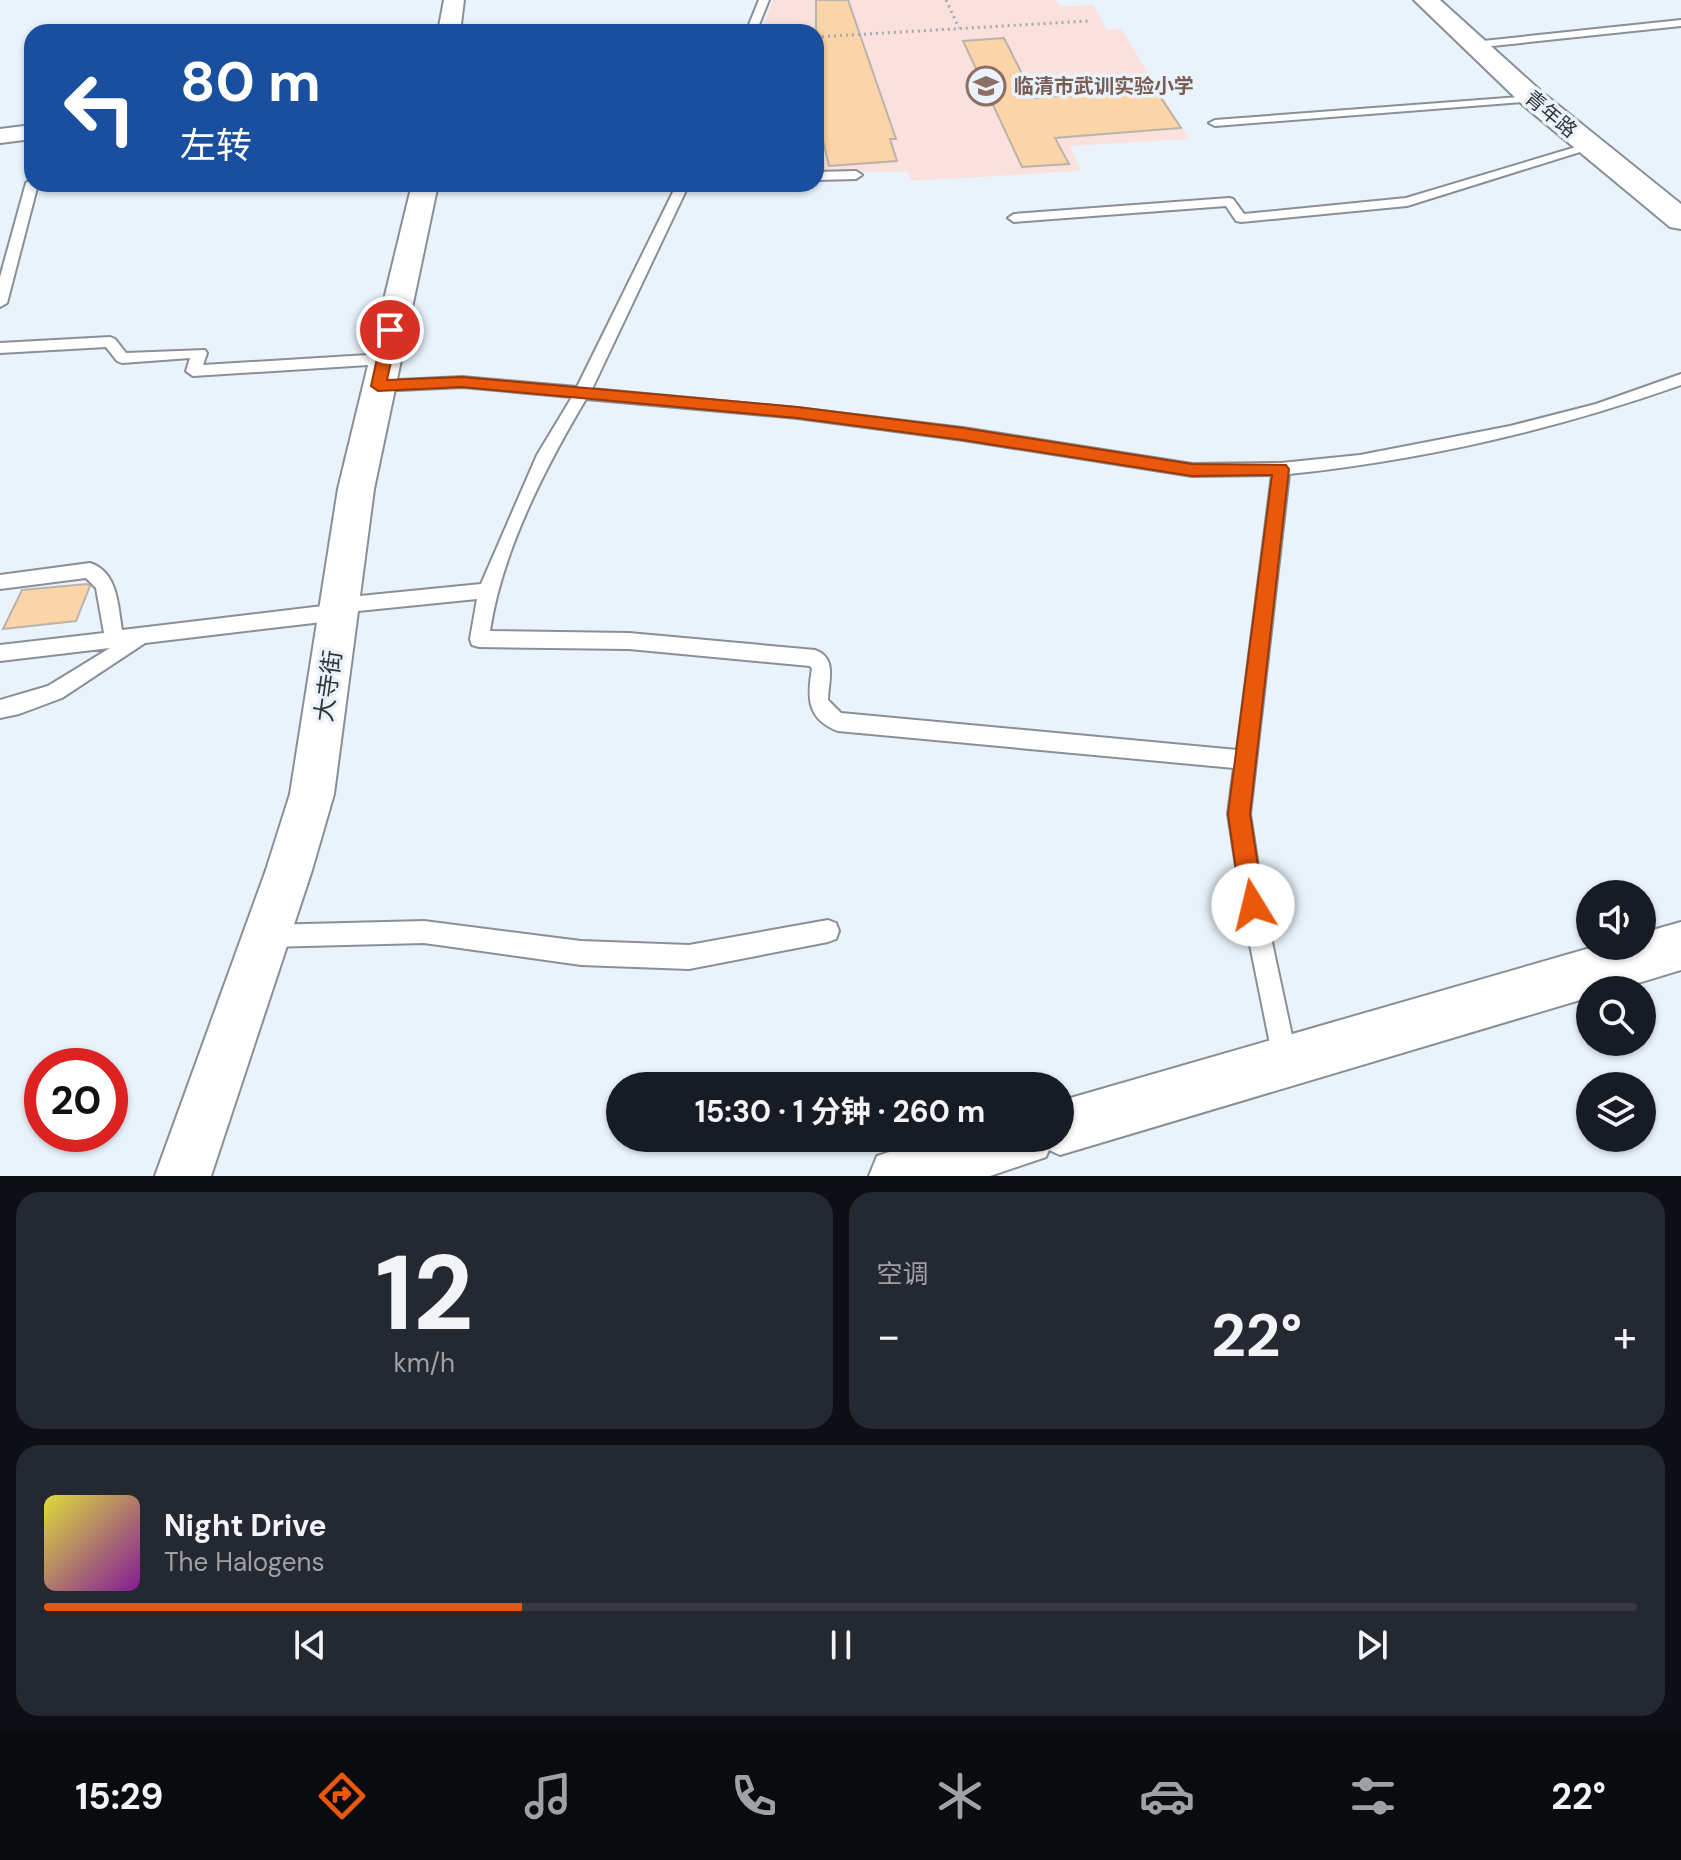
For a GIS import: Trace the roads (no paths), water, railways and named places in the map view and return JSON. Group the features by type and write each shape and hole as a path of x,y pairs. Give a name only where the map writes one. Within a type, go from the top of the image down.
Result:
{"street":[{"path":"450,24 454,0"},
{"name":"青年路","path":"1426,0 1533,99 1681,220"},
{"path":"0,136 24,133"},
{"name":"大寺街","path":"183,1176 267,936 312,794 356,489 423,192"},
{"path":"1074,1124 1681,946"},
{"path":"897,1176 979,1152"}],"lane":[{"path":"754,24 764,0"},
{"path":"1473,45 1681,23"},
{"path":"1215,123 1533,99"},
{"path":"1014,218 1229,202 1241,218 1360,209 1407,202 1590,147"},
{"path":"824,176 856,175"},
{"path":"0,303 30,192"},
{"path":"679,192 582,393 545,455 487,591 479,639 629,641 815,658 822,668 817,703 822,714 838,722 1246,760"},
{"path":"0,348 110,342 122,358 200,353 193,371 381,372 827,416 1192,470 1281,469 1360,461 1510,432 1600,408 1681,379"},
{"path":"1281,469 1239,814 1253,905 1286,1062"},
{"path":"0,582 90,570 105,585 114,639"},
{"path":"0,653 487,591"},
{"path":"0,709 27,705 51,694 143,635"},
{"path":"267,936 424,932 581,953 689,957 828,931"}],"place":[{"name":"临清市武训实验小学","path":"986,86"}]}
